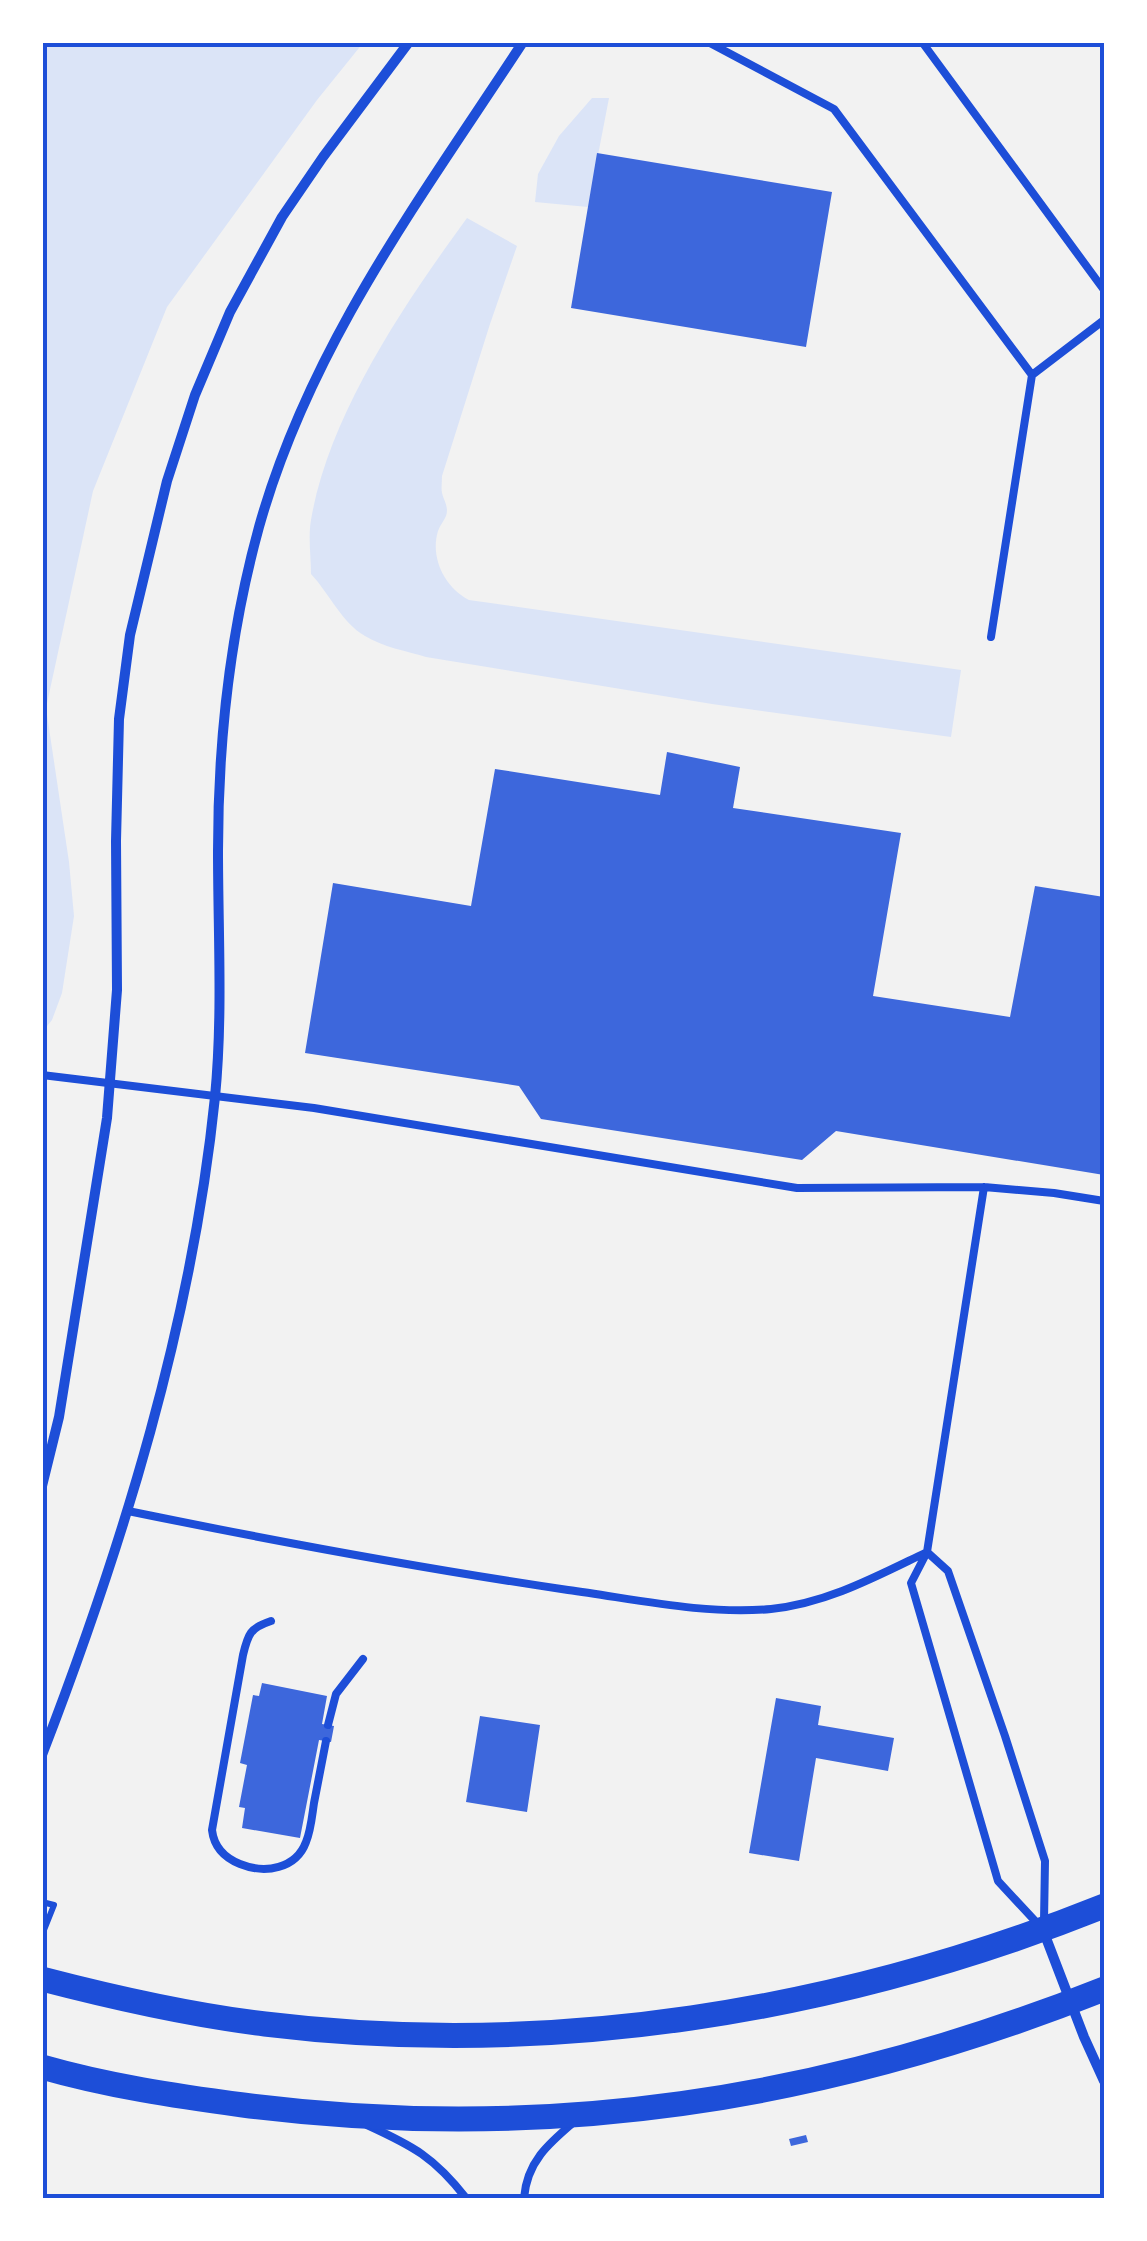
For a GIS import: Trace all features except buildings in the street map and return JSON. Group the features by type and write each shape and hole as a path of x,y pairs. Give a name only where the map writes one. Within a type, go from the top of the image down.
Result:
{"main road":[{"path":"42,1979 132,2001 264,2024 380,2034 498,2035 638,2026 758,2008 881,1981 1044,1930 1104,1906"},
{"path":"42,2067 172,2096 312,2114 430,2120 582,2115 754,2094 867,2068 978,2036 1104,1989"}],"street":[{"path":"42,1486 59,1417 107,1118 117,990 119,719 130,634 167,481 194,395 230,312 273,233 322,157 410,42"},
{"path":"42,1755 82,1652 128,1510 156,1410 196,1234 215,1096 220,996 221,749 231,662 259,528 286,444 347,315 524,42"},
{"path":"1044,1930 1104,2081"}],"lane":[{"path":"708,42 834,109 1032,375"},
{"path":"922,42 1104,290"},
{"path":"991,637 1032,375 1104,320"},
{"path":"42,1075 314,1108 797,1188 984,1187 1104,1201"},
{"path":"984,1187 927,1552 911,1582 998,1881 1044,1930"},
{"path":"128,1510 484,1578 717,1610 773,1609 813,1602 927,1552"},
{"path":"927,1552 948,1571 1045,1861 1044,1930"},
{"path":"271,1622 258,1625 251,1632 243,1655 212,1830 213,1840 227,1858 260,1870 275,1869 298,1856 308,1836 326,1741"},
{"path":"328,1725 336,1694 362,1658"},
{"path":"524,2198 536,2158 582,2115"},
{"path":"344,2116 422,2152 466,2198"}],"path":[{"path":"42,1902 54,1906 42,1936"}],"shaded area":[{"path":"43,42 363,43 167,307 93,491 46,708 74,916 62,993 52,1020 43,1031"},
{"path":"592,98 609,98 588,207 535,202 538,174 559,136"},
{"path":"467,218 517,246 442,476 447,513 438,531 436,551 441,570 452,587 469,600 961,670 951,737 712,704 426,657 379,643 349,624 311,574 310,527 320,480 334,440 372,361"}]}
